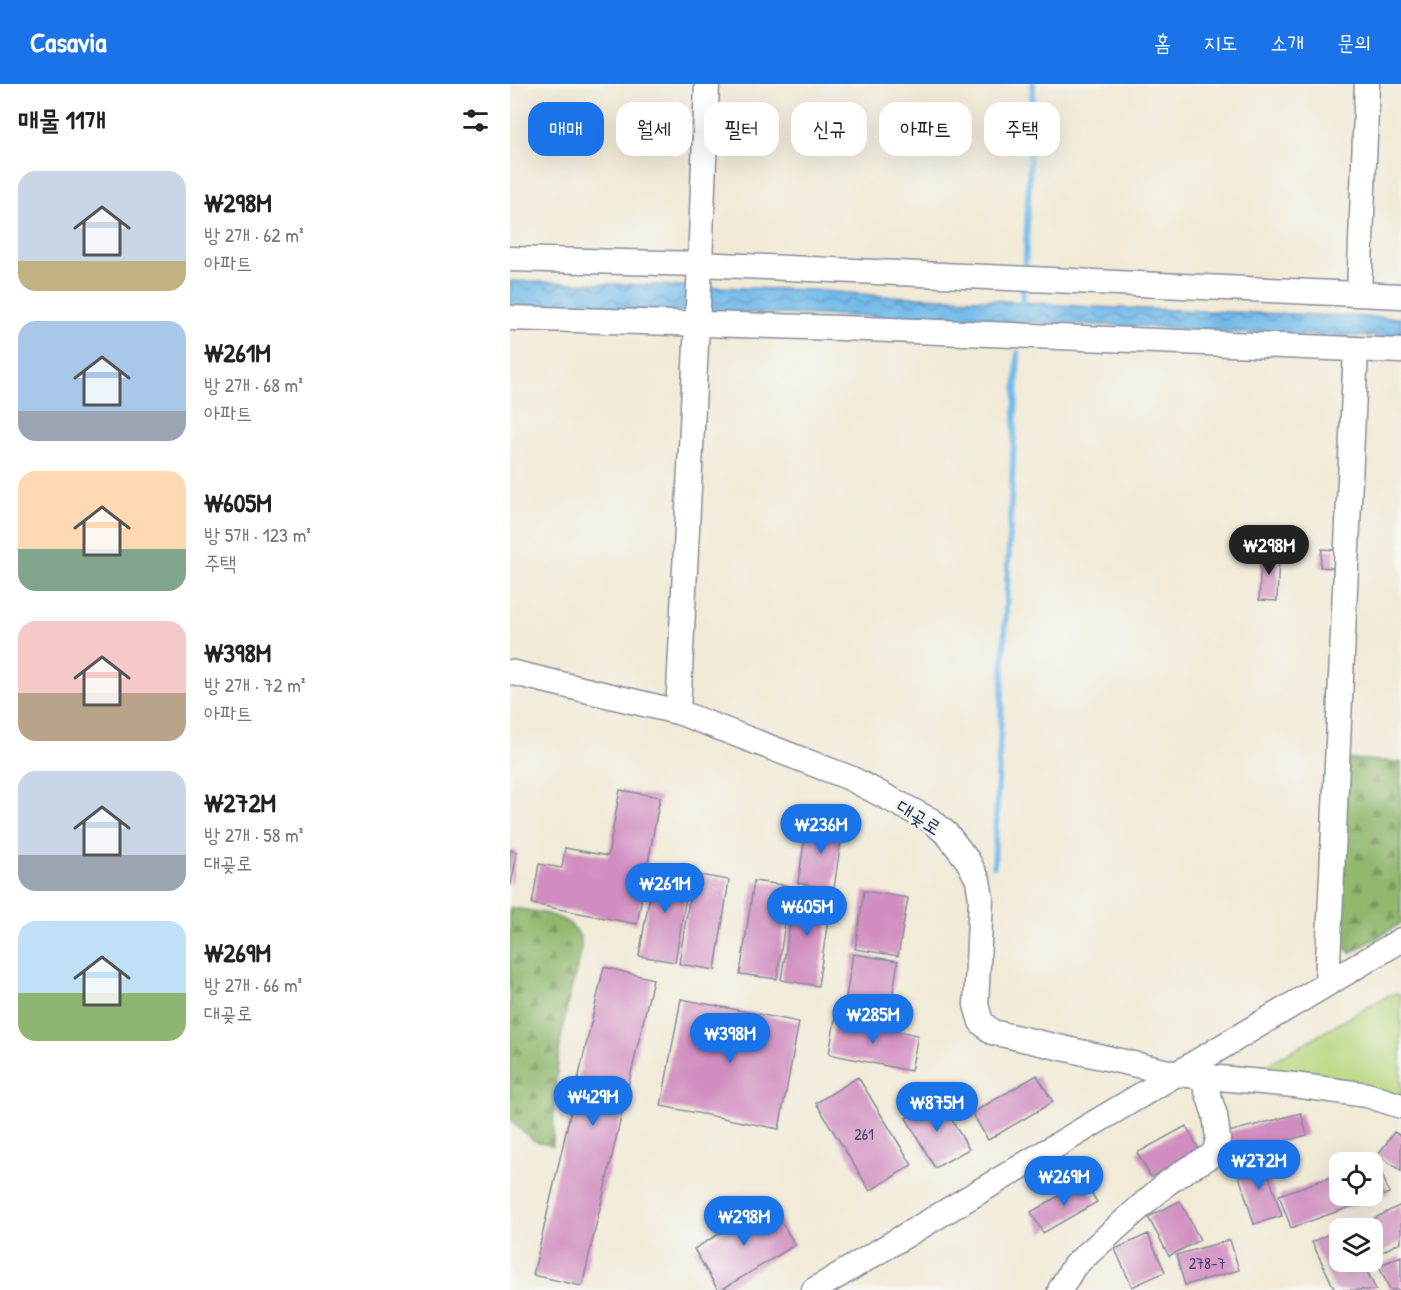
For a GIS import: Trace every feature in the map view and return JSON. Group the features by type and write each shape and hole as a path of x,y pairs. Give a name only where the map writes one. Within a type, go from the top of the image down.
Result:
{"street":[{"path":"678,712 700,264 706,84"},
{"path":"1359,294 1367,84"},
{"path":"510,260 700,264 1401,296"},
{"path":"510,318 696,323 1401,351"},
{"path":"1327,983 1356,349"},
{"name":"대곶로","path":"510,672 678,712 850,778 932,821 948,835 968,861 978,880 981,899 976,1005 981,1022 992,1032 1177,1074 1294,1085 1367,1095 1401,1106"},
{"path":"814,1290 1401,940"},
{"path":"1060,1290 1074,1266 1166,1184 1211,1156 1216,1149 1218,1138 1215,1115 1202,1076"}],"green space":[{"path":"1346,759 1401,762 1401,923 1351,953 1340,944"},
{"path":"510,908 545,913 561,919 575,929 581,943 580,958 562,1034 553,1146 533,1140 510,1120"},
{"path":"1396,993 1401,995 1401,1096 1263,1071 1265,1066"}],"water":[{"path":"510,281 813,290 1091,307 1401,318 1401,337 1270,335 1159,327 858,316 510,307"}],"building":[{"path":"1322,549 1335,550 1334,568 1320,567"},
{"path":"1261,552 1279,553 1277,601 1259,600"},
{"path":"620,790 660,797 637,924 532,904 539,864 562,868 565,848 608,856"},
{"path":"807,822 843,827 834,888 798,883"},
{"path":"510,850 517,852 511,885 510,885"},
{"path":"655,866 690,873 675,962 639,956"},
{"path":"693,874 729,880 715,970 679,964"},
{"path":"754,881 790,886 777,979 740,974"},
{"path":"796,887 832,893 818,986 781,980"},
{"path":"864,891 908,898 898,956 855,949"},
{"path":"853,954 898,961 888,1023 843,1015"},
{"path":"604,967 653,979 582,1286 533,1275"},
{"path":"681,999 799,1022 779,1129 661,1106"},
{"path":"835,1019 918,1035 911,1071 829,1054"},
{"path":"1037,1075 1053,1102 988,1140 972,1113"},
{"path":"858,1077 912,1165 870,1191 816,1103"},
{"path":"939,1098 969,1149 935,1168 906,1118"},
{"path":"1301,1113 1307,1135 1231,1156 1225,1133"},
{"path":"1186,1126 1200,1151 1151,1177 1137,1153"},
{"path":"1394,1132 1401,1136 1401,1171 1383,1158 1383,1152 1380,1152"},
{"path":"1263,1158 1282,1216 1254,1224 1236,1166"},
{"path":"1383,1176 1389,1193 1383,1195"},
{"path":"1329,1178 1329,1206 1353,1206 1291,1228 1279,1195"},
{"path":"1084,1181 1097,1202 1043,1233 1031,1212"},
{"path":"1180,1201 1200,1240 1169,1256 1148,1217"},
{"path":"770,1203 795,1245 718,1290 694,1249"},
{"path":"1401,1205 1401,1242 1383,1251 1383,1218 1375,1218"},
{"path":"1148,1234 1165,1272 1132,1287 1115,1249"},
{"path":"1329,1234 1329,1272 1368,1272 1376,1290 1335,1290 1312,1242"},
{"path":"1230,1240 1239,1270 1185,1285 1176,1255"},
{"path":"1401,1256 1401,1290 1390,1290 1382,1272 1383,1264"}],"waterway":[{"path":"1025,272 1033,84"},
{"path":"1021,330 1023,287"},
{"path":"994,866 1018,353"}]}
